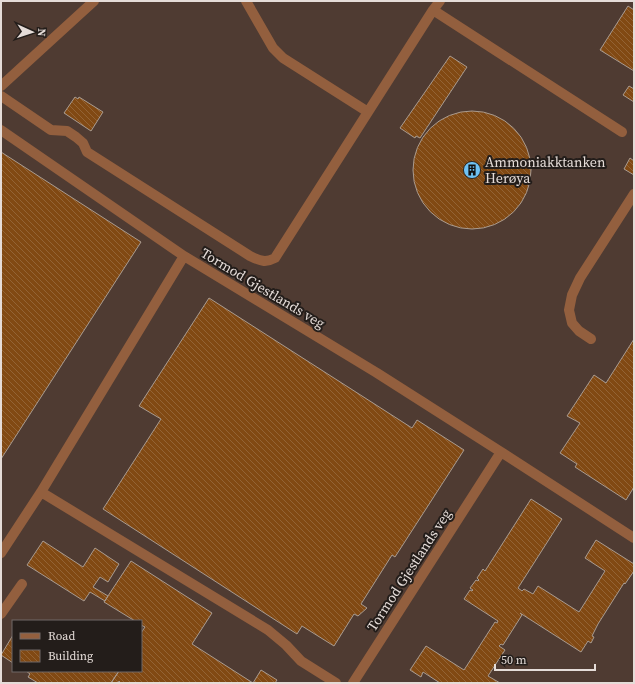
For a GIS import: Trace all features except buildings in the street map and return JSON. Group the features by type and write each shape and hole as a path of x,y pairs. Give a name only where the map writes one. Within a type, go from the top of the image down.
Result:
{"lane":[{"path":"1,86 94,1"},
{"path":"246,1 273,48 283,58 368,112"},
{"path":"1,96 51,130 68,131 83,143 88,152 100,160 250,256 258,260 268,262 275,258 440,1"},
{"path":"434,10 622,132"},
{"path":"1,130 184,256"},
{"path":"591,339 579,331 572,323 569,310 572,295 580,278 634,194"},
{"name":"Tormod Gjestlands veg","path":"1,554 184,256 370,369 634,538"},
{"name":"Tormod Gjestlands veg","path":"353,683 501,452"},
{"path":"40,492 268,630 286,645 301,661 336,683"},
{"path":"1,614 22,584"}],"shaded area":[{"path":"1,1 634,1 634,683 1,683"}],"place":[{"name":"Ammoniakktanken Herøya","path":"472,170"}]}
